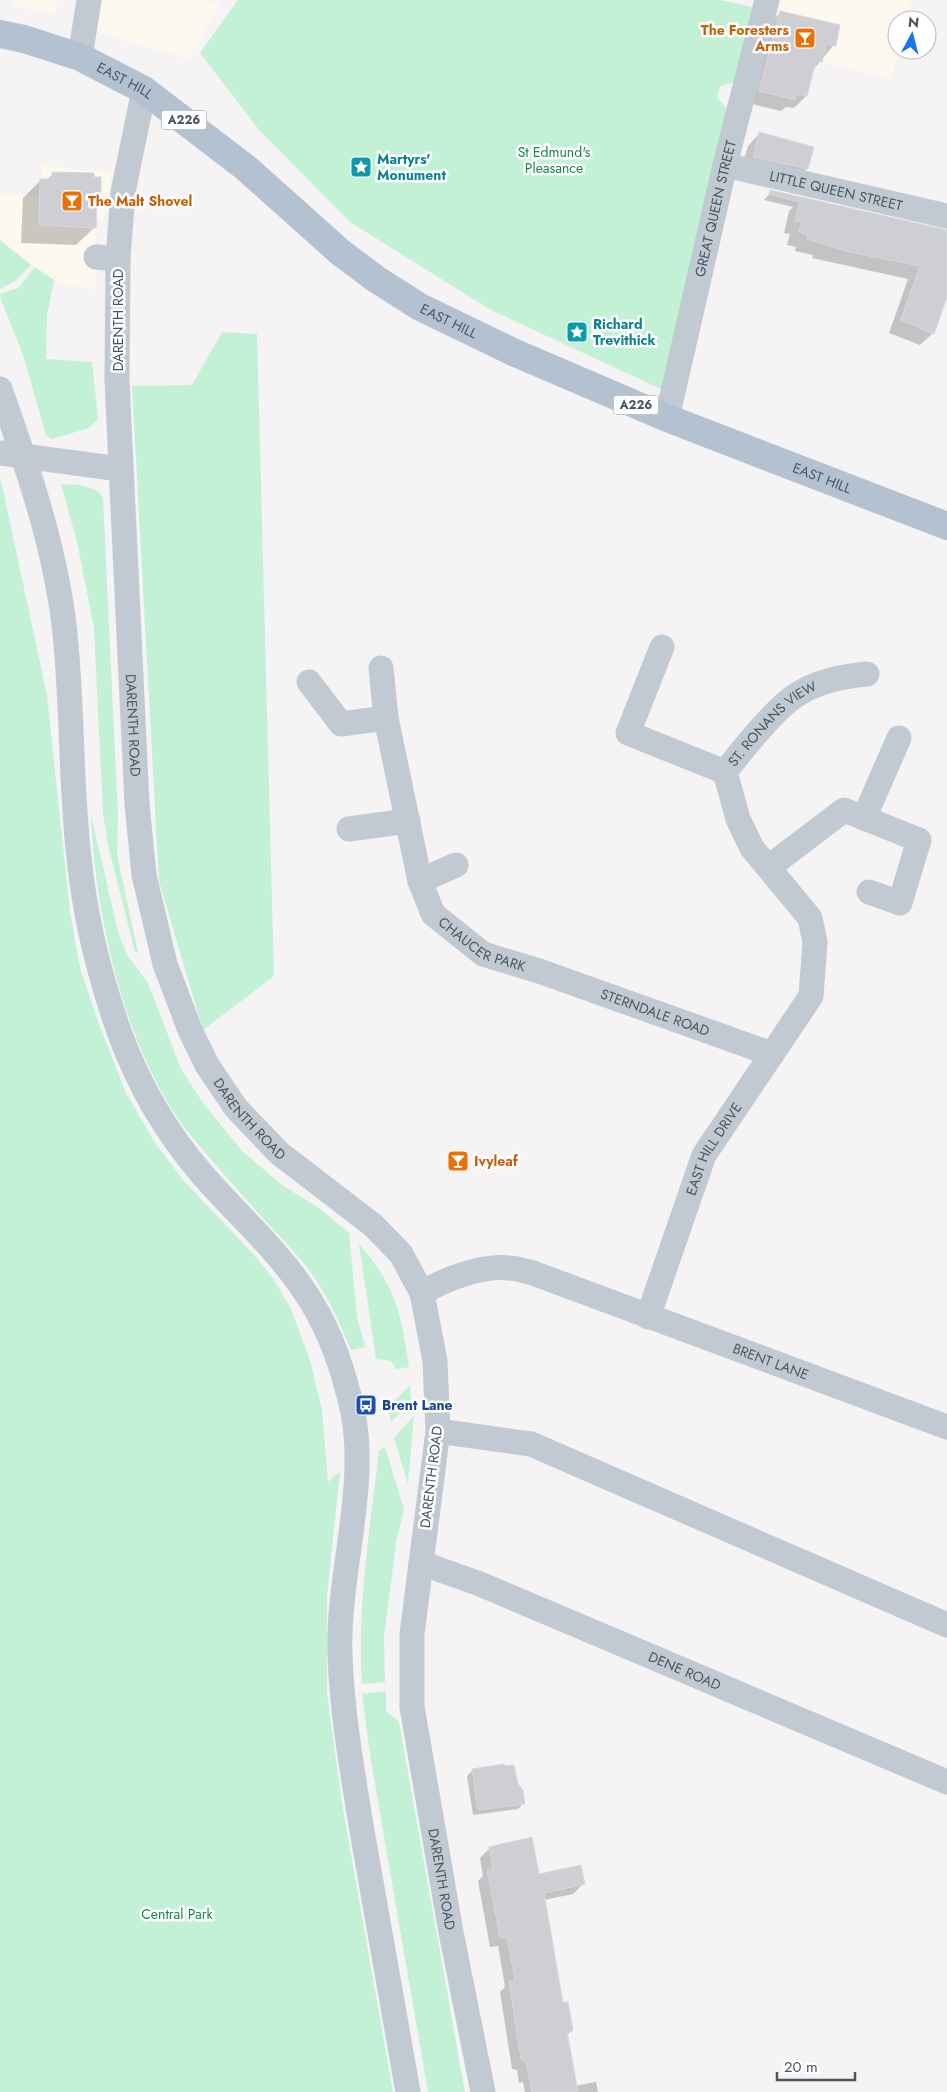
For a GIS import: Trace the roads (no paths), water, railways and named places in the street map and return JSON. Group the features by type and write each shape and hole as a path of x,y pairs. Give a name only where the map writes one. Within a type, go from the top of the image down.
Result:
{"main road":[{"name":"EAST HILL","path":"0,34 24,39 80,57 144,90 246,168 340,252 406,298 513,352 667,418 947,526"}],"street":[{"path":"80,57 88,0"},
{"name":"GREAT QUEEN STREET","path":"667,418 725,165 767,0"},
{"name":"DARENTH ROAD","path":"144,90 107,258 137,804 144,875 165,964 190,1030 207,1065 236,1108 279,1153 374,1226 401,1254 422,1293 435,1361 438,1431 412,1634 412,1707 451,1932 483,2092"},
{"name":"LITTLE QUEEN STREET","path":"725,165 947,216"},
{"path":"0,389 12,454 49,544 63,618 71,704 79,860 93,936 118,1027 142,1088 169,1132 201,1173 285,1265 313,1303 342,1370 353,1416 356,1466 342,1587 339,1649 341,1686 367,1860 408,2092"},
{"path":"12,454 120,469"},
{"path":"662,647 628,733 725,772"},
{"name":"CHAUCER PARK","path":"381,668 386,718 420,881 434,914 483,954 538,971"},
{"name":"ST. RONANS VIEW","path":"811,996 815,942 810,918 752,848 738,819 725,772 744,747 777,712 798,694 844,676 867,674"},
{"path":"309,682 341,724 386,718"},
{"path":"864,818 899,738"},
{"path":"769,867 844,810 919,840 900,903 869,892"},
{"path":"349,828 408,821"},
{"path":"420,881 456,865"},
{"name":"STERNDALE ROAD","path":"538,971 772,1054"},
{"name":"EAST HILL DRIVE","path":"648,1317 704,1155 811,996"},
{"name":"BRENT LANE","path":"422,1293 472,1273 488,1269 509,1268 532,1273 947,1427"},
{"path":"438,1431 531,1444 947,1625"},
{"name":"DENE ROAD","path":"421,1563 480,1584 947,1782"}],"place":[{"name":"The Foresters Arms","path":"805,38"},
{"name":"Martyrs' Monument","path":"361,167"},
{"name":"The Malt Shovel","path":"72,201"},
{"name":"Richard Trevithick","path":"577,332"},
{"name":"Ivyleaf","path":"458,1161"},
{"name":"Brent Lane","path":"366,1405"}],"park label":[{"name":"St Edmund's Pleasance","path":"554,160"},
{"name":"Central Park","path":"177,1914"}]}
